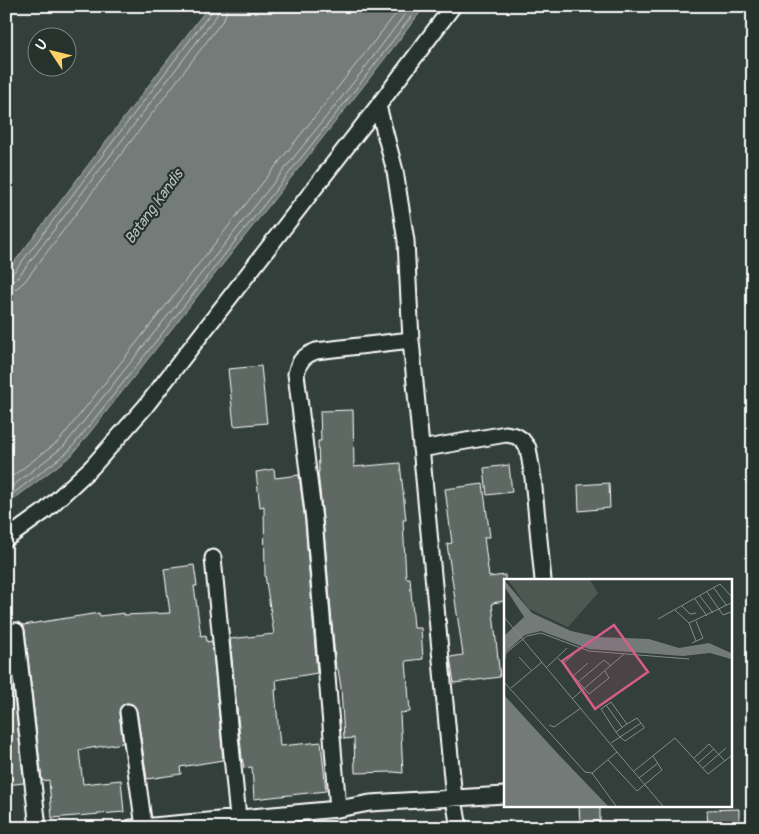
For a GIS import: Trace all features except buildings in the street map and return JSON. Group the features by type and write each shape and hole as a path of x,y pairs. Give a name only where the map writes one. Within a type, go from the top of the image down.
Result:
{"street":[{"path":"6,539 45,510 92,467 145,407 453,6"},
{"path":"378,106 401,203 406,241 411,340 454,799 459,828"},
{"path":"338,809 314,520 296,374 299,362 305,355 316,351 411,340"},
{"path":"421,449 506,434 516,436 522,440 528,448 533,478 543,579"},
{"path":"213,558 238,818"},
{"path":"16,631 38,828"},
{"path":"128,712 138,827 338,809 370,803 504,795"}],"water":[{"name":"Batang Kandis","path":"209,6 425,6 72,455 6,505 6,273"}]}
